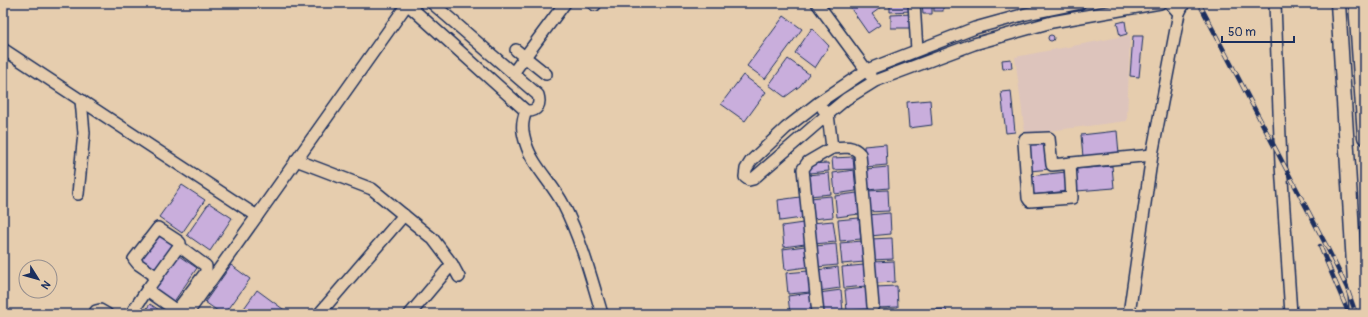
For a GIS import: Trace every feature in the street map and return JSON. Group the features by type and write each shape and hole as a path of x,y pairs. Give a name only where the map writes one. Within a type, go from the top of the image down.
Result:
{"main road":[{"path":"1338,3 1357,314"},
{"path":"1356,3 1365,137"}],"street":[{"path":"179,313 257,216 407,3 526,111 531,112 538,107 540,104 538,95 432,3"},
{"path":"512,73 520,54 565,3"},
{"path":"817,3 875,81"},
{"path":"914,3 917,50"},
{"path":"1080,3 1026,14 975,28 867,70 818,103 786,128 751,162 745,173 747,180 753,179 846,99 875,81 979,43 1052,22 1160,3"},
{"path":"1129,314 1152,155 1181,8 1170,3"},
{"path":"1275,3 1281,165 1291,314"},
{"path":"975,28 979,43"},
{"path":"3,49 257,216"},
{"path":"520,54 546,74"},
{"path":"78,194 84,133 81,100"},
{"path":"818,103 828,114 832,148"},
{"path":"526,111 522,122 526,145 532,158 564,205 585,254 602,314"},
{"path":"1070,164 1072,198 1030,201 1028,198 1025,139 1048,137 1050,139 1052,166 1070,164 1152,155"},
{"path":"818,314 803,169 808,162 832,148 847,147 856,150 860,154 873,306"},
{"path":"296,160 367,186 433,239 442,249 459,277"},
{"path":"319,314 404,215"},
{"path":"157,277 138,264 134,259 158,228 178,241 180,243 179,246 207,268 206,272 179,313"},
{"path":"131,314 179,246"},
{"path":"410,314 452,264"},
{"path":"148,290 179,313"},
{"path":"94,314 96,311 100,310 107,314"}],"shaded area":[{"path":"1130,35 1127,121 1025,134 1015,57"}],"building":[{"path":"847,3 879,3 879,9 872,14 880,25 868,33"},
{"path":"910,3 910,11 890,12 890,4"},
{"path":"922,3 932,3 932,14 923,14"},
{"path":"934,3 943,3 943,11 934,11"},
{"path":"911,14 911,28 891,28 891,15"},
{"path":"784,16 802,29 765,79 747,66"},
{"path":"1125,21 1127,34 1120,36 1117,23"},
{"path":"812,28 829,46 815,68 795,53"},
{"path":"1051,35 1054,38 1051,41 1048,38"},
{"path":"1133,36 1143,36 1139,77 1130,76"},
{"path":"788,59 809,74 800,86 785,97 769,85"},
{"path":"1011,59 1012,68 1003,69 1002,60"},
{"path":"743,75 766,92 745,121 721,104"},
{"path":"1011,91 1015,132 1006,133 1001,92"},
{"path":"930,100 932,125 909,128 907,102"},
{"path":"1117,131 1119,154 1083,157 1081,135"},
{"path":"1048,138 1050,169 1030,171 1028,140"},
{"path":"886,144 887,165 865,167 864,146"},
{"path":"853,157 854,169 833,170 832,158"},
{"path":"828,163 829,171 809,173 808,164"},
{"path":"1112,166 1114,188 1077,191 1075,169"},
{"path":"888,167 889,188 867,190 866,169"},
{"path":"854,170 856,191 835,194 833,173"},
{"path":"1066,172 1068,191 1032,195 1030,176"},
{"path":"829,173 831,194 809,196 807,175"},
{"path":"182,185 205,200 182,233 159,217"},
{"path":"888,190 889,211 868,212 867,191"},
{"path":"857,193 859,214 837,217 835,196"},
{"path":"831,196 833,217 812,219 810,198"},
{"path":"800,197 802,218 780,221 778,200"},
{"path":"209,203 232,218 210,251 187,235"},
{"path":"890,213 891,234 870,236 868,215"},
{"path":"859,218 861,239 840,241 838,220"},
{"path":"833,221 836,242 814,244 812,223"},
{"path":"803,223 805,244 784,247 782,226"},
{"path":"158,232 176,244 155,273 138,260"},
{"path":"892,238 893,259 872,260 871,239"},
{"path":"862,241 864,262 842,264 840,243"},
{"path":"836,244 838,265 817,267 815,246"},
{"path":"805,246 807,267 785,270 783,249"},
{"path":"179,256 197,268 173,303 155,290"},
{"path":"894,261 895,282 874,283 873,262"},
{"path":"231,265 250,279 225,314 222,314 205,302"},
{"path":"864,265 866,286 844,288 842,267"},
{"path":"838,267 840,288 819,291 817,270"},
{"path":"808,271 810,292 788,294 786,273"},
{"path":"897,286 898,307 877,308 875,287"},
{"path":"866,288 868,309 847,311 845,290"},
{"path":"257,290 287,312 285,314 240,314"},
{"path":"841,290 843,312 821,314 819,293"},
{"path":"810,293 812,314 790,314 788,296"},
{"path":"150,304 165,314 143,314"},
{"path":"946,309 947,314 931,314 930,310"}],"railway":[{"path":"1199,3 1326,245 1347,288 1356,314"},
{"path":"1320,246 1349,314"}]}
